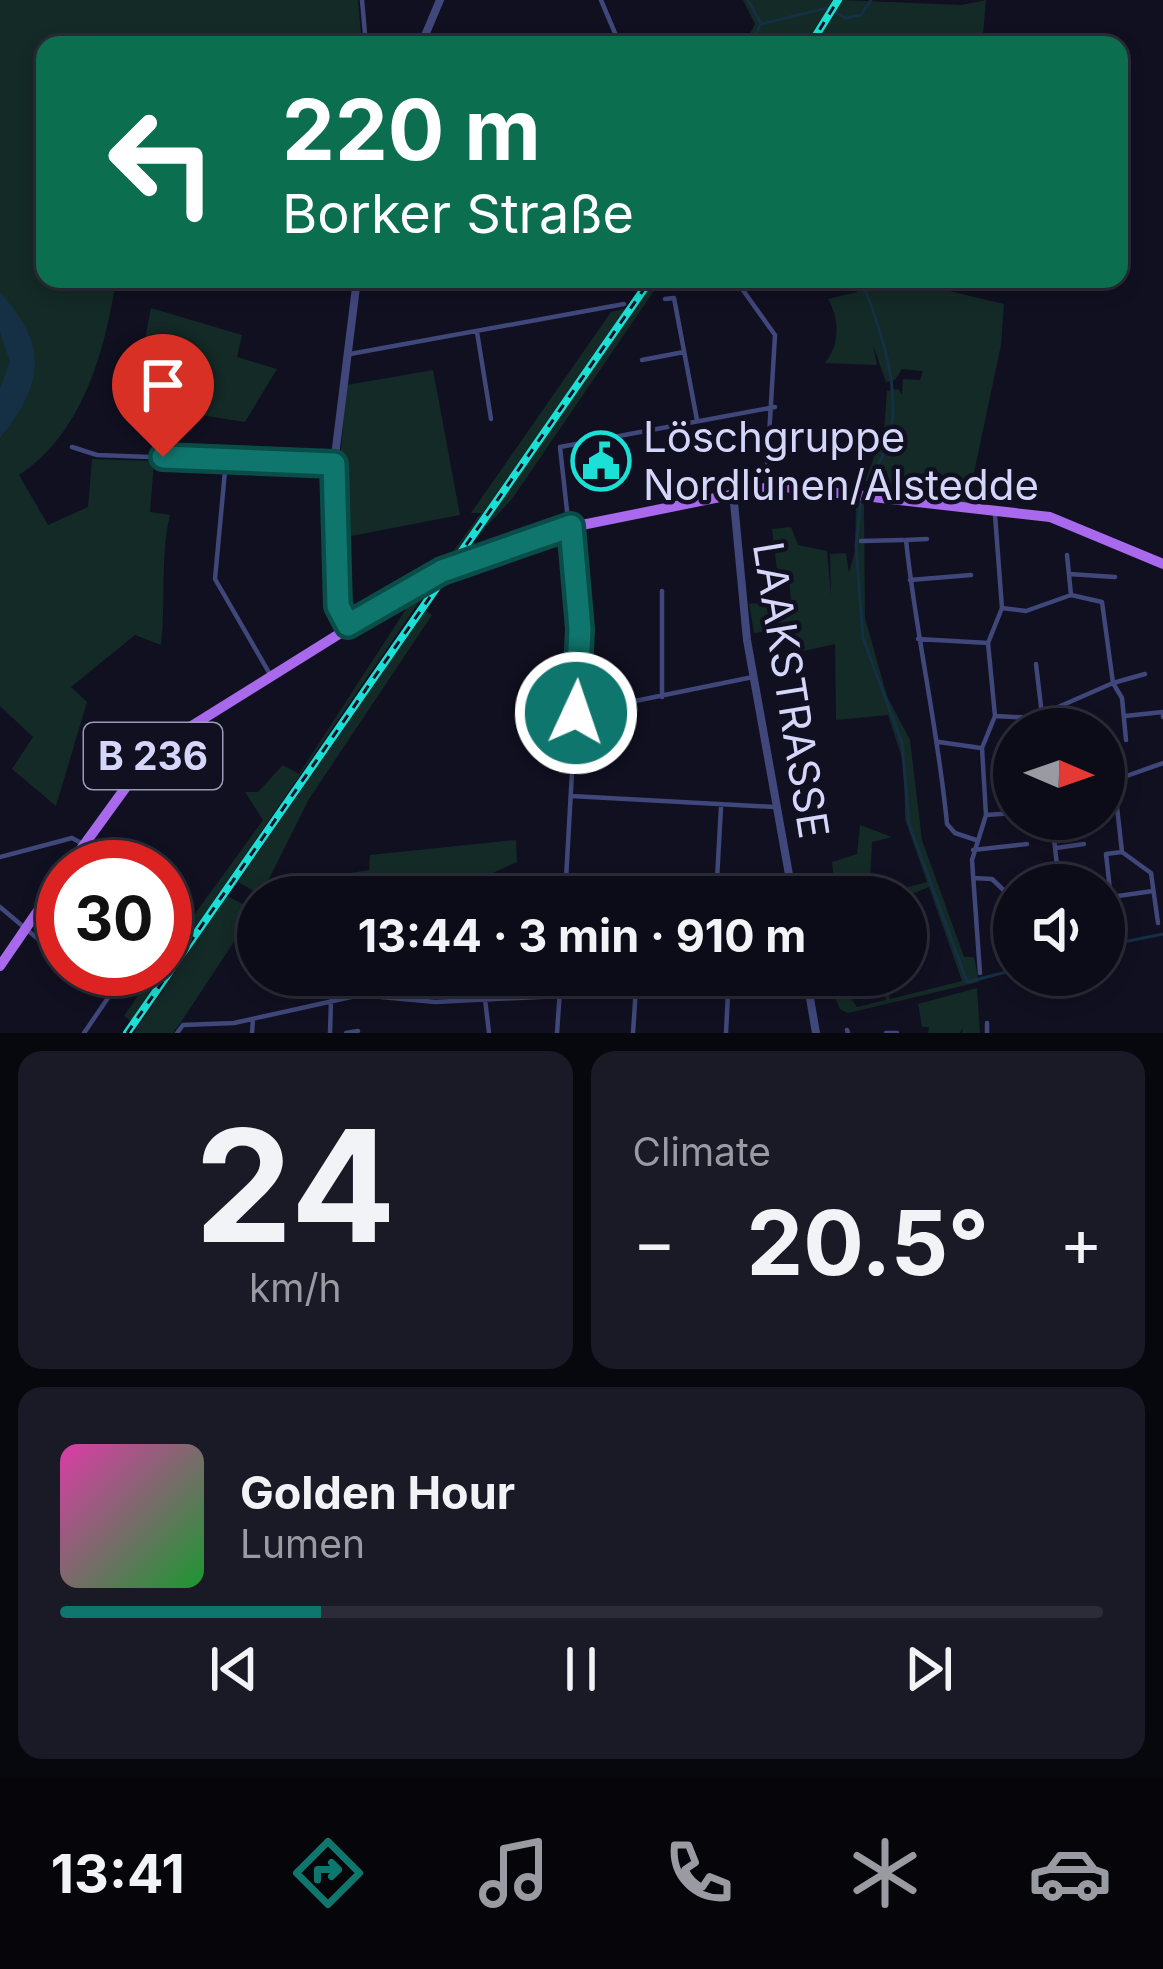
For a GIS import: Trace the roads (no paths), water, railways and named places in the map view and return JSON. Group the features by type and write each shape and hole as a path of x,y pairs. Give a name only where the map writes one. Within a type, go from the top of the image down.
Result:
{"main road":[{"name":"B 236","path":"88,840 169,742 348,625 442,571 571,526 766,487 1061,520 1163,564"},
{"name":"B 236","path":"0,966 36,910"}],"street":[{"path":"362,0 365,36"},
{"path":"425,36 440,0"},
{"path":"601,0 616,36"},
{"path":"348,625 338,606 334,464 355,288"},
{"path":"741,288 775,335 775,406 766,487"},
{"path":"664,299 674,298 697,420"},
{"path":"344,355 624,304"},
{"path":"477,332 491,419"},
{"path":"642,360 685,352"},
{"path":"566,876 580,629 561,445 775,406"},
{"path":"72,447 97,455 334,464"},
{"path":"226,460 215,579 271,676"},
{"name":"LAAKSTRASSE","path":"733,492 755,676 789,876"},
{"path":"994,708 988,643 1002,608 995,509"},
{"path":"861,541 927,538"},
{"path":"906,540 918,639 939,742 947,824 976,840"},
{"path":"1067,555 1071,596"},
{"path":"910,580 971,574"},
{"path":"1070,574 1115,577"},
{"path":"662,591 662,697"},
{"path":"1002,608 1026,610 1071,596 1107,607 1113,683 1121,708"},
{"path":"918,639 988,643"},
{"path":"1036,664 1041,708"},
{"path":"1058,708 1145,674"},
{"path":"576,713 755,676"},
{"path":"1125,716 1163,714"},
{"path":"980,973 973,850 986,815 982,748 993,721"},
{"path":"1125,728 1126,740"},
{"path":"939,742 982,748"},
{"path":"1125,776 1163,763"},
{"path":"571,796 777,807"},
{"path":"717,876 721,805"},
{"path":"986,815 993,814"},
{"path":"1055,840 1057,864"},
{"path":"1121,840 1122,853"},
{"path":"973,850 1027,844"},
{"path":"1056,848 1084,844"},
{"path":"0,857 36,848"},
{"path":"1107,864 1106,854 1122,853 1151,873 1163,872"},
{"path":"1151,873 1158,923"},
{"path":"973,878 993,880"},
{"path":"1125,895 1154,891"},
{"path":"0,907 36,940"},
{"path":"177,1033 182,1025 253,1019 367,995 559,996 557,1033"},
{"path":"84,1033 109,996"},
{"path":"486,996 489,1033"},
{"path":"633,1033 635,996"},
{"path":"726,1033 728,996"},
{"path":"811,996 816,1033"},
{"path":"330,1033 331,1001"},
{"path":"252,1033 253,1019"},
{"path":"987,1022 988,1033"},
{"path":"346,1033 358,1031"},
{"path":"886,1033 897,1033"}],"water":[{"path":"0,293 27,331 35,366 25,400 0,438 0,388 10,362 0,332"}],"waterway":[{"path":"748,0 761,24 827,8 846,18 861,15 871,0"},
{"path":"755,36 760,25"},
{"path":"864,288 886,352 893,411 887,446 865,491"},
{"path":"861,500 856,546 863,638 902,743 909,824 967,982 993,975"},
{"path":"1125,942 1163,934"}],"railway":[{"path":"816,36 838,0"},
{"path":"127,1033 645,288"}],"place":[{"name":"Löschgruppe Nordlünen/Alstedde","path":"601,461"}]}
